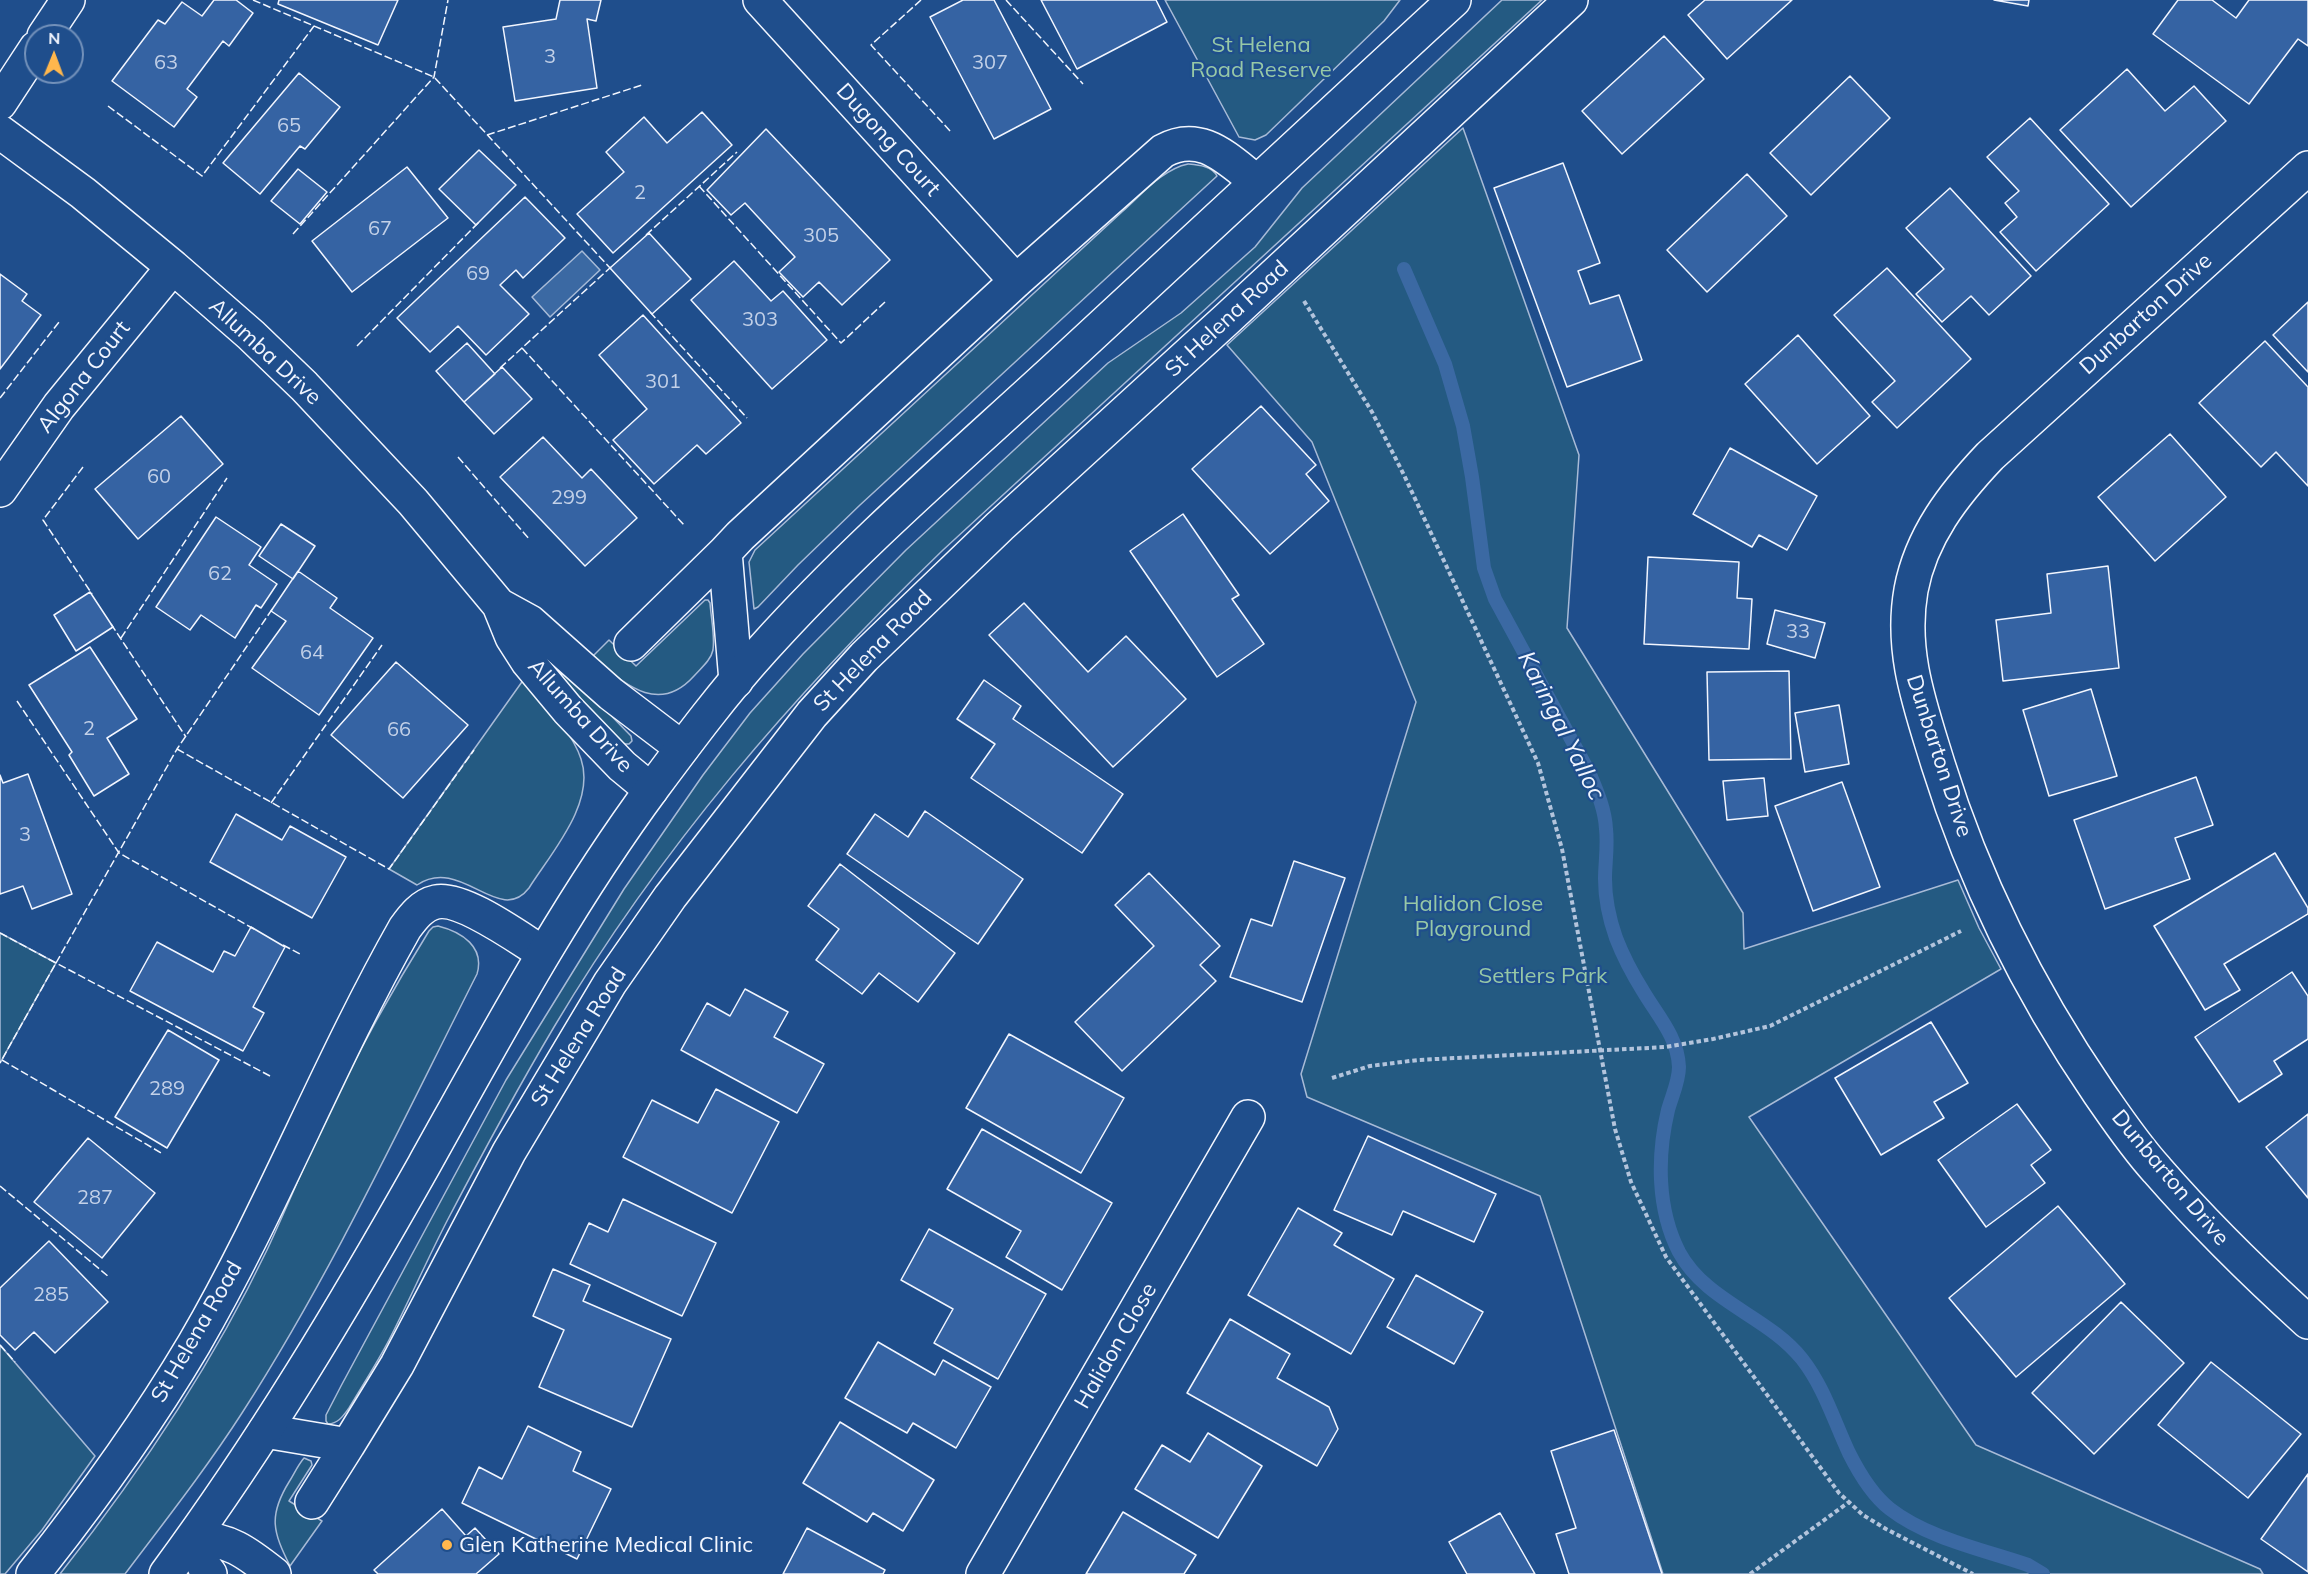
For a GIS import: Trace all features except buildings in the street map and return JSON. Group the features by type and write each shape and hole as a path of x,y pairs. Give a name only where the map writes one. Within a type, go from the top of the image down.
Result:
{"street":[{"path":"52,24 68,0"},
{"name":"Dugong Court","path":"759,0 1016,281"},
{"path":"166,1574 265,1431 356,1285 543,953 597,868 682,748 736,681 799,610 873,536 1454,0"},
{"name":"St Helena Road","path":"312,1502 397,1365 520,1132 610,982 670,897 812,714 864,657 1000,526 1572,0"},
{"path":"0,103 24,66"},
{"name":"Allumba Drive","path":"0,132 83,193 173,267 251,335 312,394 413,502 499,605 512,636 528,662 595,739 651,790"},
{"path":"631,644 725,552 1016,281 1163,151 1176,144 1192,143 1207,147 1221,154 1256,182"},
{"name":"Dunbarton Drive","path":"2308,168 1990,456 1965,482 1944,510 1926,543 1911,588 1907,625 1909,660 1917,694 1944,783 1967,846 1996,913 2056,1026 2120,1124 2156,1169 2241,1260 2308,1322"},
{"name":"Algona Court","path":"0,490 59,406 173,267"},
{"path":"725,552 736,681"},
{"name":"Allumba Drive","path":"499,605 530,622 611,694 682,748"},
{"name":"St Helena Road","path":"33,1574 111,1472 194,1344 274,1189 354,1021 405,928 415,915 425,906 438,901 454,903 478,913 543,953"},
{"name":"Halidon Close","path":"983,1574 1248,1117"},
{"path":"265,1431 348,1445"},
{"path":"193,1538 204,1566 210,1574"},
{"path":"193,1538 233,1545 274,1574"}],"path":[{"path":"1303,299 1342,360 1388,444 1538,763 1562,849 1615,1129 1631,1182 1666,1257 1839,1493 1863,1515 1886,1530 1973,1574"},
{"path":"1332,1078 1370,1066 1418,1060 1666,1047 1770,1026 1962,930"},
{"path":"1750,1574 1849,1502"}],"green space":[{"name":"St Helena Road Reserve","path":"1165,0 1400,0 1384,21 1266,135 1255,140 1239,137"},
{"path":"1502,0 1542,0 943,550 834,660 732,775 639,897 595,961 554,1027 499,1124 447,1221 380,1357 345,1414 338,1421 328,1424 326,1415 341,1386 506,1080 624,889 703,775 750,713 803,654 906,550 1108,363 1181,313 1255,247 1302,188"},
{"name":"Settlers Park","path":"1463,128 1579,455 1567,628 1743,913 1744,949 1958,880 1979,928 2001,969 1749,1117 1976,1445 2260,1569 2263,1574 1663,1574 1540,1196 1307,1097 1301,1074 1416,702 1312,442 1227,345"},
{"path":"1188,164 1209,168 1217,176 860,505 754,609 749,562 755,550 1145,190 1170,171"},
{"path":"705,600 710,603 713,650 705,664 681,688 667,694 642,691 616,677 592,657 609,640 636,666"},
{"path":"534,643 590,694 631,736 632,741 629,744 619,741 575,699"},
{"path":"524,679 571,738 581,759 584,776 577,810 569,827 529,888 517,898 505,900 449,878 433,878 417,885 389,869"},
{"path":"438,926 455,932 470,942 478,956 477,974 336,1252 275,1360 214,1454 125,1574 60,1574 146,1458 223,1335 267,1250 330,1109 353,1064 429,931"},
{"path":"0,933 56,963 0,1063"},
{"path":"0,1345 95,1456 42,1530 5,1574 0,1574"},
{"path":"304,1458 311,1461 312,1465 289,1501 322,1521 290,1566 277,1533 276,1515 282,1494"}],"shaded area":[{"path":"582,251 600,270 550,317 532,297"}],"waterway":[{"name":"Karingal Yalloc","path":"1404,269 1445,364 1463,426 1484,568 1495,599 1595,786 1605,822 1606,894 1614,931 1632,972 1671,1036 1678,1056 1677,1083 1664,1128 1661,1182 1666,1218 1679,1252 1705,1284 1772,1331 1802,1359 1823,1393 1857,1468 1883,1503 1905,1519 1938,1536 2028,1565 2043,1574"}],"fence":[{"path":"253,0 434,77 611,269"},
{"path":"293,234 434,77 448,0"},
{"path":"921,0 871,45 952,133"},
{"path":"1006,0 1083,84"},
{"path":"108,106 202,176 314,26"},
{"path":"487,135 642,85"},
{"path":"646,235 737,152"},
{"path":"699,186 841,343 885,302"},
{"path":"357,346 479,222"},
{"path":"500,368 611,267"},
{"path":"650,312 747,418"},
{"path":"0,398 59,322"},
{"path":"522,348 684,525"},
{"path":"458,457 530,540"},
{"path":"83,467 43,520 92,594"},
{"path":"121,638 227,478"},
{"path":"270,1076 56,963 177,749 273,608"},
{"path":"111,624 186,737"},
{"path":"271,803 382,645"},
{"path":"17,701 119,853 254,929"},
{"path":"177,749 389,869 474,750"},
{"path":"0,933 56,963 0,1063"},
{"path":"283,945 300,954"},
{"path":"2,1060 163,1154"},
{"path":"0,1186 109,1277"},
{"path":"0,1345 15,1362"}],"place":[{"name":"Glen Katherine Medical Clinic","path":"447,1545"}],"park label":[{"name":"Halidon Close Playground","path":"1473,916"}]}
